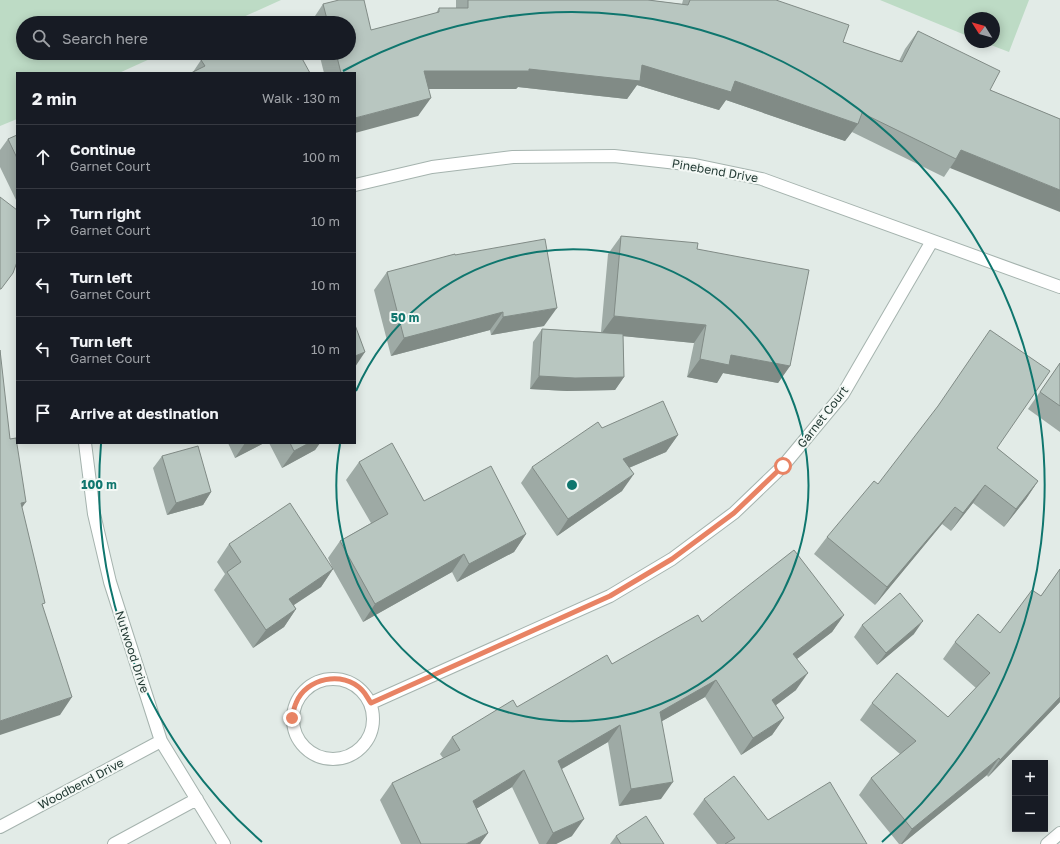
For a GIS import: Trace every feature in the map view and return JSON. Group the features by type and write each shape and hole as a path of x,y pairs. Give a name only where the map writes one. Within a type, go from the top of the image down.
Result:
{"street":[{"name":"Pinebend Drive","path":"356,185 432,167 513,157 614,156 695,165 762,179 1060,287"},
{"name":"Garnet Court","path":"371,703 610,596 672,559 734,513 783,466 843,394 932,241"},
{"name":"Nutwood Drive","path":"85,444 94,514 110,582 161,741 224,844"},
{"path":"333,678 349,681 362,690 371,703 374,719 371,734 362,748 348,756 333,759 317,756 304,747 296,734 292,718 296,703 305,690 318,681 333,678"},
{"name":"Woodbend Drive","path":"0,827 161,741"},
{"path":"114,844 197,799"},
{"path":"1047,844 1060,833"}],"green space":[{"path":"0,0 281,0 246,16 16,16 16,60 148,60 121,72 16,72 16,119 0,126"},
{"path":"880,0 1029,0 1009,52 999,48 1000,48 1000,12 964,12 964,35"}],"building":[{"path":"339,0 364,0 371,30 439,12 439,8 468,8 468,0 648,0 688,5 690,0 776,0 849,25 843,42 902,62 918,31 1000,71 990,90 1060,119 1060,190 961,150 956,159 862,113 858,124 735,81 731,92 642,65 640,81 529,69 529,71 424,71 431,98 356,118 356,72 341,72 338,60 356,60 356,16 326,16 323,4"},
{"path":"201,60 303,60 309,72 193,72 205,66"},
{"path":"16,135 16,156 8,139"},
{"path":"0,197 16,209 16,265 13,273 0,289"},
{"path":"621,236 698,243 697,249 809,270 790,366 731,355 729,365 700,359 706,325 614,316"},
{"path":"545,239 557,308 503,317 503,312 404,338 387,272 455,254"},
{"path":"356,328 365,352 356,356"},
{"path":"542,329 623,334 624,377 575,378 539,376"},
{"path":"990,330 1050,371 997,448 1038,481 1016,509 985,485 963,513 955,507 887,587 827,537 874,481 878,484 938,406"},
{"path":"0,350 10,439 16,438 26,502 21,503 45,603 42,604 72,697 0,721"},
{"path":"1060,363 1060,406 1040,392"},
{"path":"663,401 678,435 623,459 634,474 568,519 532,467 598,422 602,428"},
{"path":"392,443 424,501 491,466 526,534 469,564 464,554 375,604 340,541 388,514 359,462"},
{"path":"290,444 307,444 294,451"},
{"path":"198,446 211,492 176,503 162,456"},
{"path":"290,503 333,569 289,599 296,609 266,630 227,572 241,562 229,544"},
{"path":"794,550 844,615 793,654 808,673 772,700 784,718 753,738 716,680 660,712 673,782 631,789 620,725 558,761 584,819 553,833 524,770 473,801 488,833 466,844 421,844 392,783 460,750 452,737 513,700 517,707 607,655 612,664 698,615 702,622"},
{"path":"1060,569 1060,697 1000,760 999,758 912,829 871,778 916,741 872,703 897,673 948,717 990,673 955,642 978,614 1000,633 1032,590 1041,596"},
{"path":"900,593 923,621 886,653 862,625"},
{"path":"734,776 768,820 830,782 867,844 725,844 735,838 704,799"},
{"path":"646,816 664,844 621,844 616,836"}],"route":[{"path":"292,718 296,703 305,690 318,681 333,678 349,681 362,690 371,703 610,596 672,559 734,513 783,466"}]}
